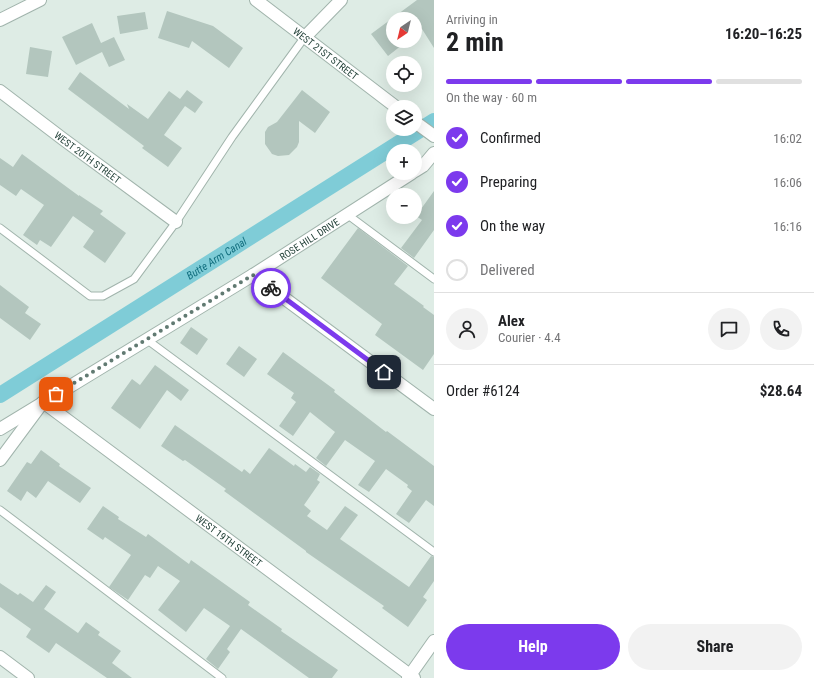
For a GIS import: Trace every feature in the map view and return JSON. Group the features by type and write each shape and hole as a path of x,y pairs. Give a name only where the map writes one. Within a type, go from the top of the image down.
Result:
{"street":[{"path":"0,20 40,0"},
{"name":"WEST 21ST STREET","path":"256,0 387,100"},
{"path":"304,38 341,0"},
{"name":"WEST 20TH STREET","path":"0,91 176,222"},
{"path":"422,127 434,136"},
{"path":"422,167 434,153"},
{"name":"ROSE HILL DRIVE","path":"0,429 253,275 401,180"},
{"path":"253,275 434,409"},
{"path":"0,460 43,402"},
{"name":"WEST 19TH STREET","path":"43,402 411,677"},
{"path":"411,677 434,641"},
{"path":"0,657 28,678"}],"lane":[{"path":"0,228 90,296 103,296 134,279 176,222 232,136 304,38"},
{"path":"348,215 434,279"},
{"path":"146,339 434,552"},
{"path":"0,510 222,678"}],"building":[{"path":"417,0 434,0 434,48 422,29 422,12 401,12"},
{"path":"167,11 213,26 243,48 229,68 192,41 189,48 158,38"},
{"path":"145,12 148,29 120,34 117,16"},
{"path":"92,23 101,43 114,37 125,60 109,67 102,52 76,65 62,37"},
{"path":"386,23 386,48 398,48 388,56 371,34"},
{"path":"30,47 52,51 48,77 26,74"},
{"path":"80,72 129,109 127,104 148,119 169,91 180,99 187,90 203,102 195,113 185,106 164,135 182,148 168,167 142,148 144,146 68,89"},
{"path":"302,90 330,112 315,133 299,121 299,142 297,147 289,155 278,156 272,154 265,144 265,132 268,127 277,122"},
{"path":"22,154 79,196 103,211 100,214 126,233 105,263 83,247 94,231 73,216 51,247 40,240 37,245 23,235 44,205 21,189 16,196 0,185 0,158 13,167"},
{"path":"434,191 434,230 414,258 401,248 419,224 422,224 422,208"},
{"path":"358,228 408,266 394,284 434,315 434,354 423,370 375,335 382,324 321,278"},
{"path":"0,285 29,307 25,313 41,324 30,340 0,318"},
{"path":"191,327 208,339 197,355 180,343"},
{"path":"239,346 257,359 244,377 226,364"},
{"path":"283,352 335,390 334,392 386,432 387,431 434,466 434,506 426,500 409,523 396,514 412,491 407,487 408,485 386,469 369,492 358,485 375,461 345,440 326,466 316,458 335,432 310,412 293,436 279,426 296,402 291,398 294,393 267,374"},
{"path":"155,365 189,390 181,401 167,390 140,429 111,408 132,379 140,385"},
{"path":"175,425 242,472 244,469 250,474 269,448 294,466 295,464 306,472 310,467 320,474 317,480 320,482 304,505 311,511 307,516 327,530 345,506 358,515 340,539 409,587 431,556 434,557 434,581 423,597 427,600 408,627 382,608 384,606 306,552 224,491 226,489 185,460 183,461 161,446"},
{"path":"41,450 60,464 59,466 91,488 80,503 48,481 36,498 27,491 21,501 7,491 27,462 31,464"},
{"path":"103,506 119,517 118,519 146,537 148,534 189,564 191,560 250,602 248,605 282,629 281,631 338,670 332,678 309,678 241,629 227,649 230,652 218,669 206,659 230,626 204,608 186,632 158,610 180,581 158,566 150,578 145,575 128,600 109,587 131,555 105,537 103,540 87,529"},
{"path":"0,583 18,595 20,593 33,602 46,585 56,592 44,609 78,633 86,622 100,632 98,635 121,651 112,663 132,678 107,678 56,643 49,653 26,637 31,629 0,607"}],"waterway":[{"name":"Butte Arm Canal","path":"0,395 434,121"}],"way so far":[{"path":"56,394 253,275 271,288"}],"route":[{"path":"271,288 384,372"}]}
